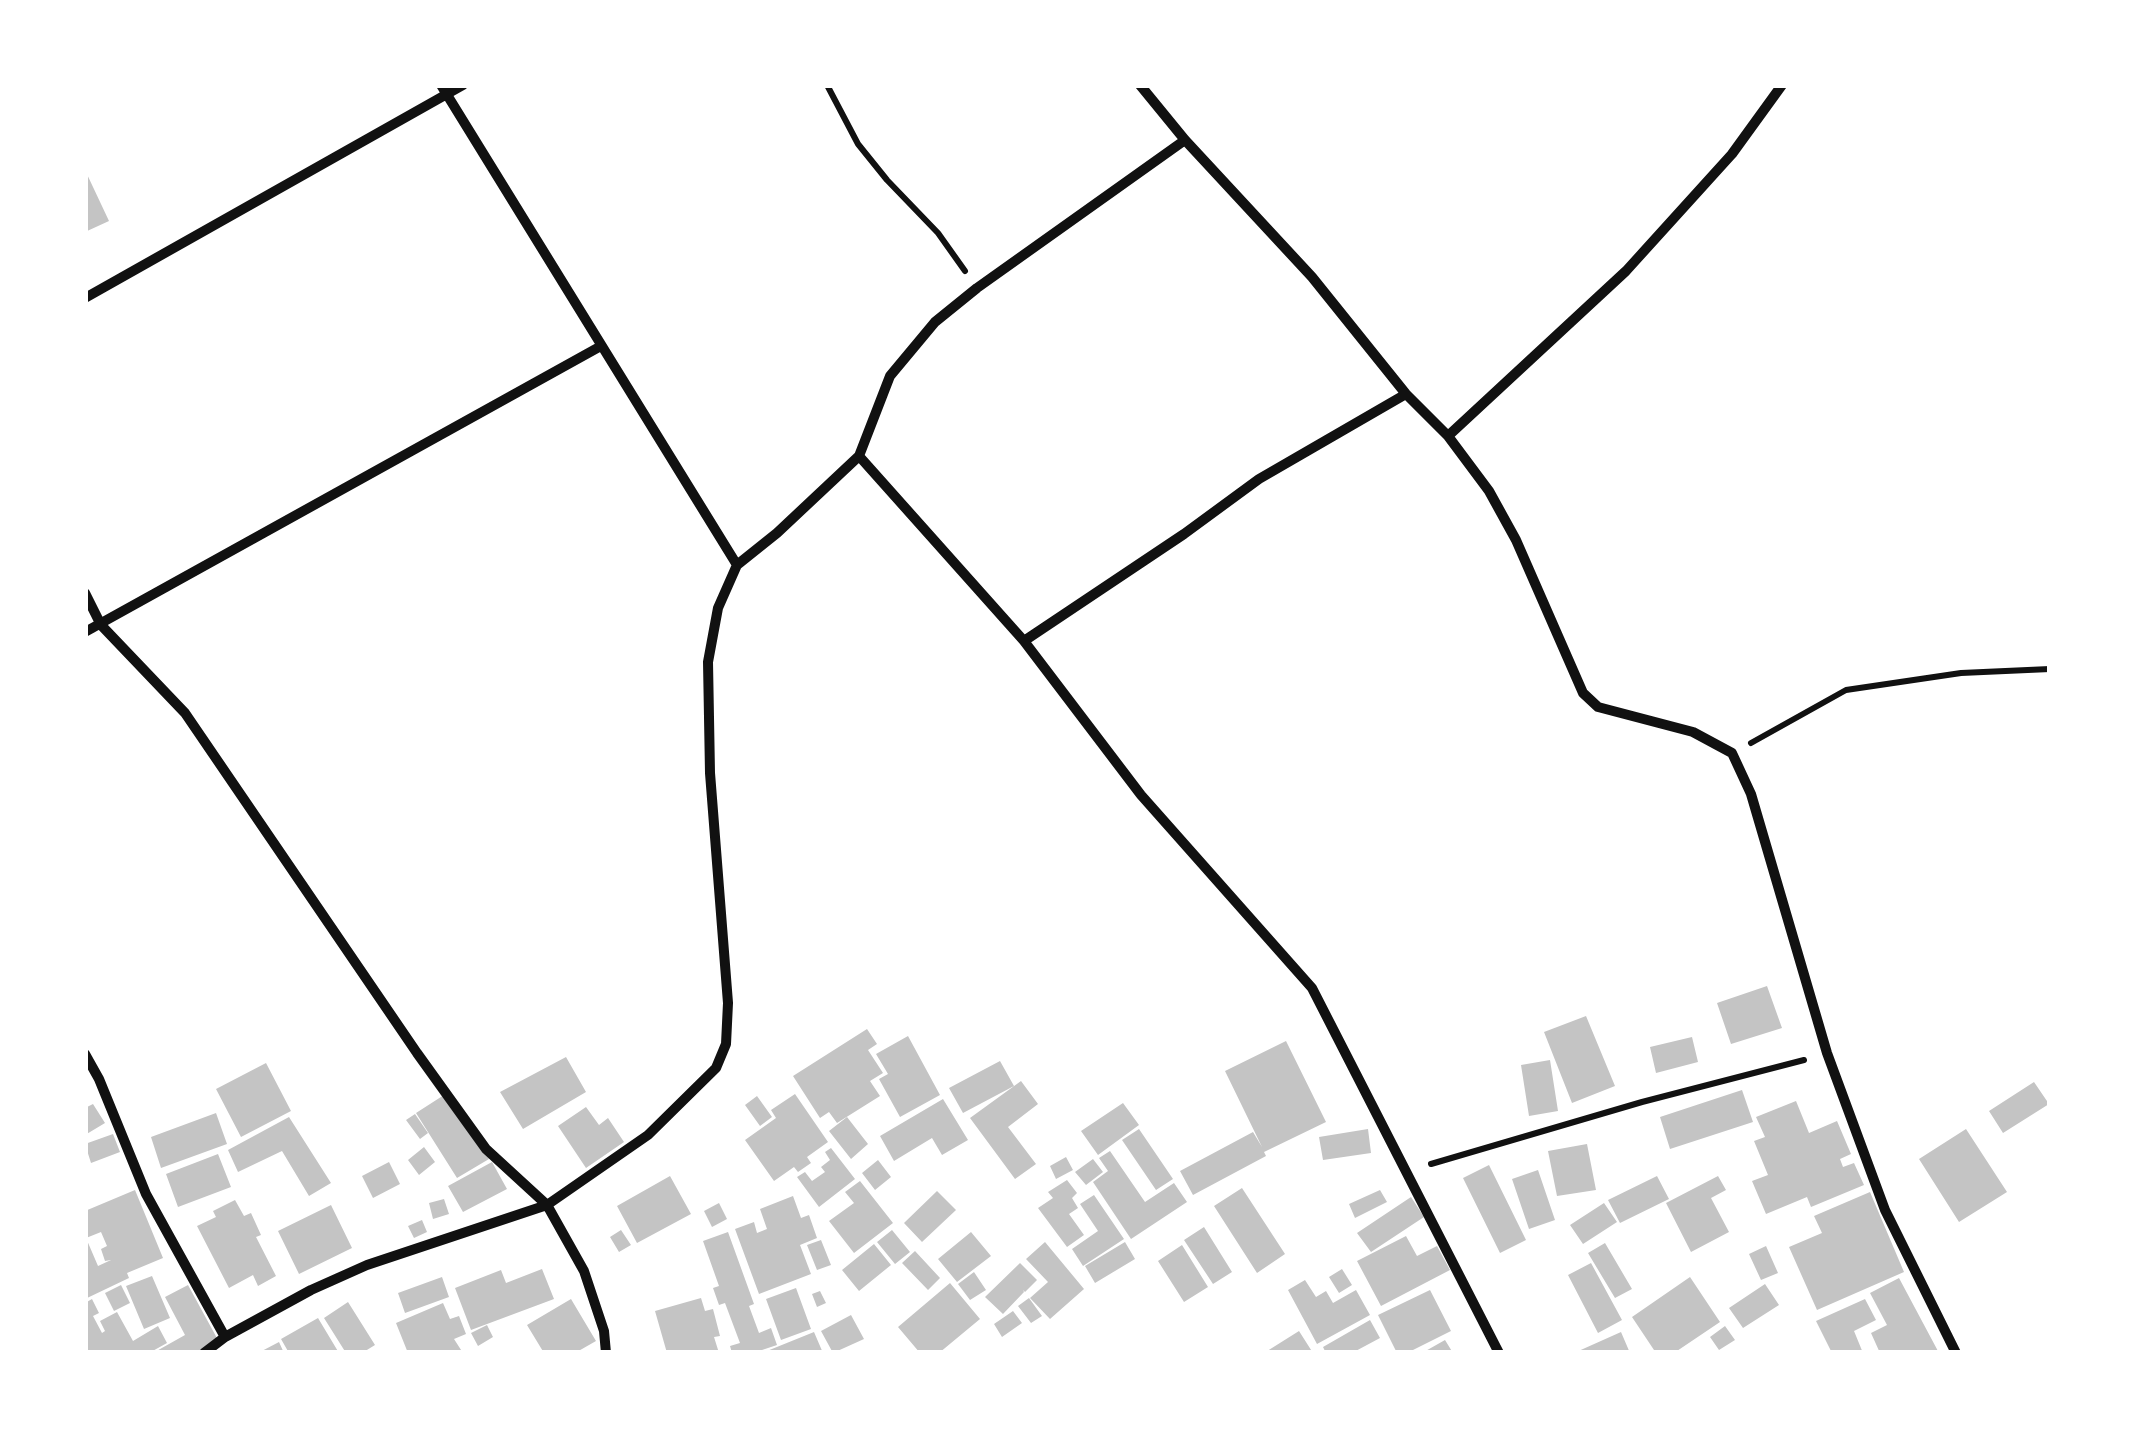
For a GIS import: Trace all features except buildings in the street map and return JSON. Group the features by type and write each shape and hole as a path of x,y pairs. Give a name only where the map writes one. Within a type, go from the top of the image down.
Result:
{"street":[{"path":"85,298 443,89 463,85"},
{"path":"1140,85 1184,140 1312,277 1406,394 1448,436 1489,491 1516,540 1583,694 1598,706 1693,732 1732,753 1751,794 1827,1053 1885,1210 1956,1353"},
{"path":"1448,436 1626,271 1732,154 1782,85"},
{"path":"443,89 738,566"},
{"path":"204,1353 224,1337 311,1290 367,1265 547,1205 648,1135 716,1068 726,1044 728,1003 710,773 708,662 718,608 738,566 858,456 890,376 935,322 1184,140"},
{"path":"85,632 602,346"},
{"path":"1024,641 1259,479 1406,394"},
{"path":"858,456 1024,641 1141,795 1312,988 1499,1353"},
{"path":"85,593 101,625 184,713 486,1149 547,1205 584,1271 604,1331 606,1353"},
{"path":"85,1054 146,1194 224,1337"}],"path":[{"path":"827,85 858,144 938,233 977,288"},
{"path":"1732,753 1846,690 1961,673 2050,668"},
{"path":"1406,1172 1642,1102 1827,1053"}]}
